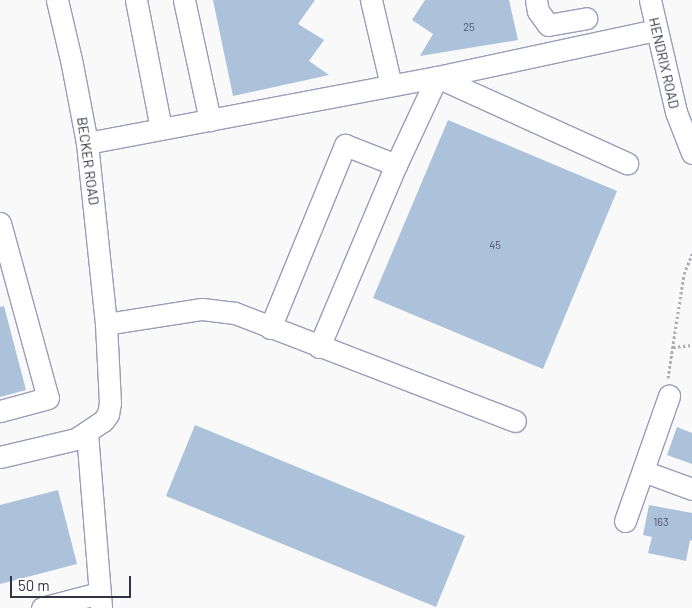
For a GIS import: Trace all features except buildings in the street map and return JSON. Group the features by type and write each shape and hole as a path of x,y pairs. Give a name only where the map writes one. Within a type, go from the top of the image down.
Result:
{"street":[{"name":"BECKER ROAD","path":"0,457 76,438 103,421 109,411 106,324 87,143 72,64 57,0"},
{"path":"136,0 161,129"},
{"path":"184,0 210,120"},
{"path":"371,0 391,85"},
{"path":"536,0 538,12 548,25 584,9 591,44"},
{"name":"HENDRIX ROAD","path":"650,0 676,112 692,153"},
{"path":"87,143 437,77 656,30"},
{"path":"437,77 628,163"},
{"path":"319,347 396,165 437,77"},
{"path":"270,328 345,145 396,165"},
{"path":"0,223 48,398 0,411"},
{"path":"106,324 202,309 236,313 319,347 515,421"},
{"path":"625,521 670,396"},
{"path":"42,608 100,600 87,432"},
{"path":"642,471 692,489"}],"path":[{"path":"670,396 671,391 665,388 684,274 692,254"},
{"path":"673,347 692,345"}]}
